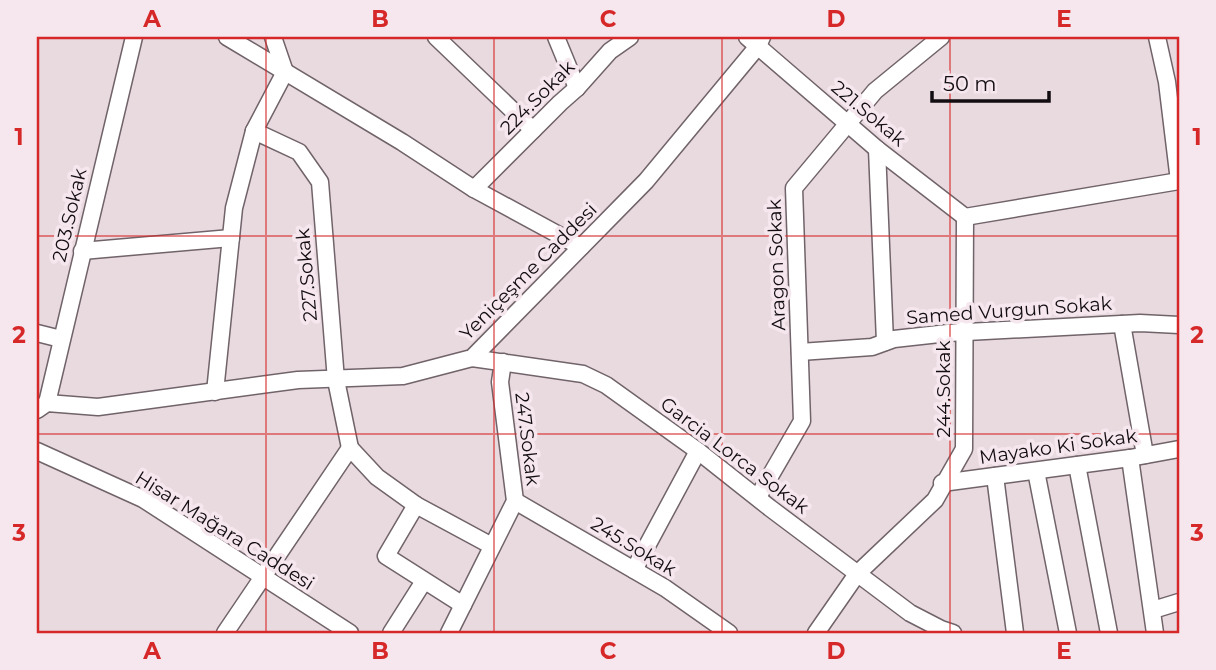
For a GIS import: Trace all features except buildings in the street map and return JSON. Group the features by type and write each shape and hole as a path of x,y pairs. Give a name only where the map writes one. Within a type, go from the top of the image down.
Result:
{"street":[{"name":"203.Sokak","path":"42,407 134,37"},
{"path":"227,37 402,142 474,190 581,247"},
{"path":"215,392 234,208 254,131 285,72 273,37"},
{"path":"436,37 533,130"},
{"path":"556,37 577,88"},
{"name":"224.Sokak","path":"474,190 577,88 610,51 630,37"},
{"name":"Aragon Sokak","path":"758,497 802,421 794,188 876,91 942,37"},
{"path":"965,217 1179,181 1167,82 1157,37"},
{"name":"221.Sokak","path":"755,40 877,149 965,217"},
{"name":"Yeniçeşme Caddesi","path":"42,407 98,407 298,380 403,376 472,358 646,181 755,40"},
{"name":"227.Sokak","path":"254,131 299,152 320,182 336,380 350,448"},
{"path":"877,149 885,342"},
{"name":"244.Sokak","path":"817,633 858,574 935,500 964,449 965,217"},
{"path":"82,251 231,238"},
{"name":"Samed Vurgun Sokak","path":"800,352 872,347 894,339 965,332 1140,323 1179,325"},
{"path":"1122,324 1155,633"},
{"path":"37,333 61,339"},
{"name":"Garcia Lorca Sokak","path":"472,358 583,374 606,385 698,451 910,614 953,633"},
{"name":"247.Sokak","path":"449,633 515,500 500,382 503,362"},
{"path":"225,633 350,448 377,477 415,505 492,546"},
{"name":"Mayako Ki Sokak","path":"944,483 1179,449"},
{"name":"Hisar Mağara Caddesi","path":"37,451 143,499 350,633"},
{"path":"634,570 698,451"},
{"path":"1077,465 1109,633"},
{"path":"1036,471 1068,633"},
{"path":"995,476 1014,633"},
{"name":"245.Sokak","path":"515,500 666,588 729,633"},
{"path":"415,505 386,556 463,605"},
{"path":"391,633 424,581"},
{"path":"1153,610 1179,603"}]}
